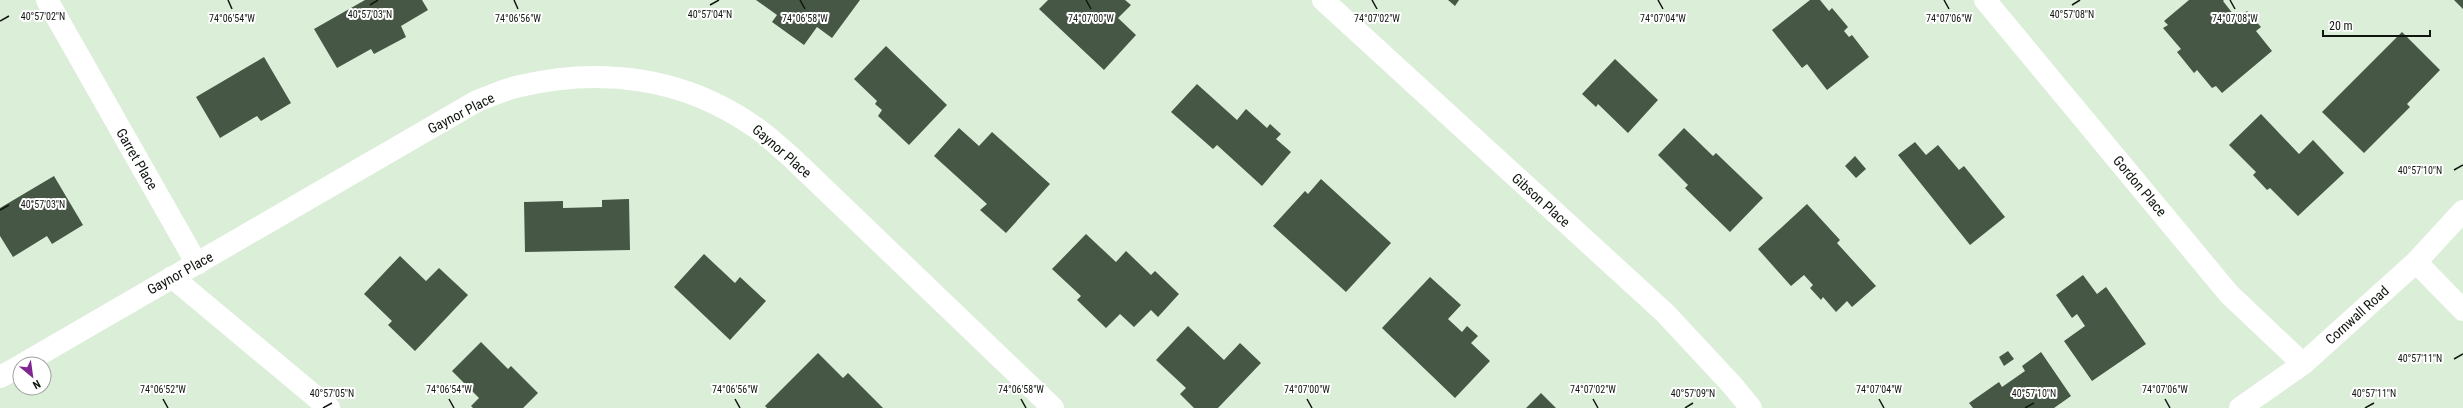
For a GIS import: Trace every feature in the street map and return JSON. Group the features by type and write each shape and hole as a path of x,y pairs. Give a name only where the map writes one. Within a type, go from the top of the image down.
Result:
{"street":[{"name":"Garret Place","path":"47,0 197,264"},
{"name":"Gibson Place","path":"1323,0 1665,313 1733,386 1751,408"},
{"name":"Gordon Place","path":"1985,0 2229,294 2303,364"},
{"name":"Gaynor Place","path":"37,356 477,101 518,86 560,78 608,76 656,82 706,99 752,125 790,156 1053,408"},
{"name":"Cornwall Road","path":"2240,408 2303,364 2416,262 2463,211"},
{"path":"2416,262 2463,310"},
{"path":"172,277 329,408"},
{"path":"0,377 12,370"}],"building":[{"path":"365,0 422,0 428,10 401,26 406,37 374,54 371,49 337,68 314,29"},
{"path":"756,0 860,0 832,38 817,27 804,45 772,22 777,15"},
{"path":"1048,0 1125,0 1131,5 1118,18 1136,35 1104,70 1039,9"},
{"path":"1448,0 1459,0 1455,6"},
{"path":"1810,0 1820,0 1829,11 1832,8 1848,27 1844,31 1849,37 1852,35 1869,57 1827,90 1807,64 1802,68 1772,30"},
{"path":"2189,0 2224,0 2223,1 2237,19 2247,11 2261,27 2256,31 2272,51 2222,93 2216,86 2212,88 2197,70 2194,73 2177,52 2181,49 2163,28 2168,25 2164,21"},
{"path":"2454,0 2463,0 2463,9"},
{"path":"2402,32 2440,70 2407,104 2410,107 2364,153 2322,112"},
{"path":"886,46 947,105 909,145 878,116 882,110 875,104 877,101 854,79"},
{"path":"264,57 291,103 261,121 257,116 220,138 196,97"},
{"path":"1615,59 1658,100 1628,133 1598,104 1596,107 1582,94"},
{"path":"1197,84 1237,120 1246,109 1267,128 1270,124 1281,134 1276,139 1291,152 1262,186 1217,145 1213,149 1171,112"},
{"path":"2261,114 2299,154 2313,140 2344,173 2298,216 2270,188 2267,190 2253,175 2256,172 2229,145"},
{"path":"959,128 979,146 992,132 1050,184 1006,233 980,210 987,204 934,156"},
{"path":"1684,128 1713,156 1716,153 1763,198 1730,232 1685,188 1688,185 1658,155"},
{"path":"1915,142 1926,155 1938,145 1959,170 1964,166 2005,217 1970,245 1898,155"},
{"path":"1855,156 1866,169 1856,178 1845,166"},
{"path":"54,176 83,225 52,244 47,236 13,257 0,236 0,208"},
{"path":"1321,179 1391,243 1346,292 1273,226 1305,191 1308,194"},
{"path":"629,199 630,250 525,252 524,202 563,201 563,208 602,207 602,200"},
{"path":"1807,204 1840,240 1837,243 1876,286 1852,307 1847,301 1836,312 1823,297 1821,300 1810,288 1813,285 1804,275 1791,286 1758,249"},
{"path":"1086,234 1116,262 1126,251 1151,275 1155,271 1179,294 1158,317 1151,310 1134,327 1120,314 1106,328 1077,300 1081,296 1052,269"},
{"path":"704,254 735,283 740,277 766,301 730,340 674,287"},
{"path":"400,256 426,281 439,268 468,295 415,351 388,325 392,321 364,294"},
{"path":"2083,275 2097,294 2106,287 2146,344 2092,381 2064,341 2085,326 2077,314 2072,318 2056,295"},
{"path":"1430,277 1461,305 1448,319 1462,332 1467,326 1478,336 1471,343 1490,361 1455,398 1382,328"},
{"path":"1188,326 1224,360 1240,343 1261,363 1218,408 1194,408 1180,394 1186,388 1156,360"},
{"path":"481,342 508,369 511,366 538,393 523,408 473,408 471,406 479,398 452,371"},
{"path":"2008,351 2014,359 2004,366 1999,357"},
{"path":"2041,352 2071,396 2054,408 1973,408 1969,403 1999,382 2002,387 2025,371 2022,366"},
{"path":"818,353 843,378 848,373 883,408 767,408 765,406"},
{"path":"1541,393 1556,408 1526,408"}]}
